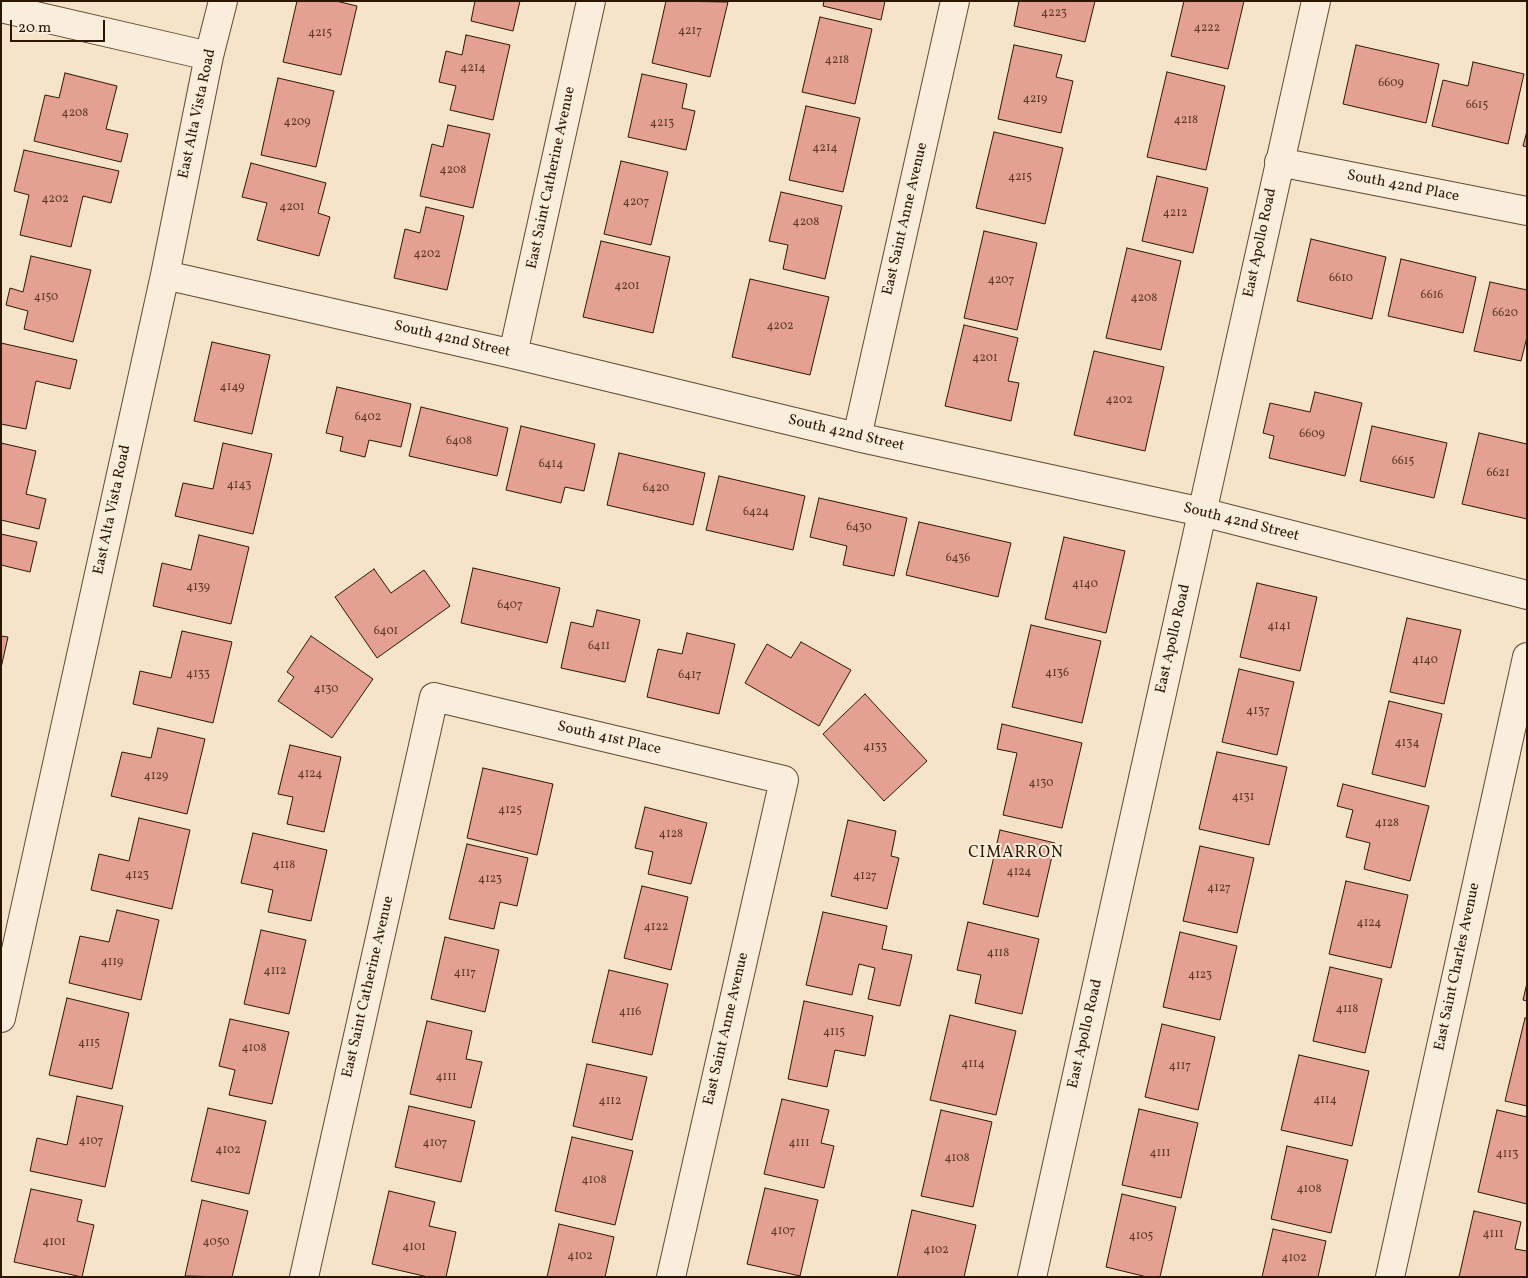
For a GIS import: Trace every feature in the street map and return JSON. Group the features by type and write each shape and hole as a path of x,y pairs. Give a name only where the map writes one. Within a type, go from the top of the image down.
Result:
{"street":[{"name":"East Alta Vista Road","path":"1,1018 165,275 209,56 223,1"},
{"name":"East Saint Catherine Avenue","path":"513,354 591,1"},
{"name":"East Saint Anne Avenue","path":"857,437 955,1"},
{"name":"East Apollo Road","path":"1032,1277 1316,1"},
{"path":"1,8 209,56"},
{"name":"South 42nd Place","path":"1279,162 1527,211"},
{"name":"South 42nd Street","path":"165,275 513,354 857,437 1202,512 1527,595"},
{"name":"East Saint Charles Avenue","path":"1390,1277 1527,657"},
{"name":"East Saint Catherine Avenue","path":"304,1277 434,697"},
{"name":"South 41st Place","path":"434,697 784,780"},
{"name":"East Saint Anne Avenue","path":"671,1277 784,780"}],"building":[{"path":"297,1 336,1 357,6 341,75 283,62"},
{"path":"475,1 520,1 513,31 471,21"},
{"path":"666,1 728,2 710,77 652,63"},
{"path":"824,1 885,1 881,20 823,6"},
{"path":"1019,1 1095,1 1085,42 1014,26"},
{"path":"1184,1 1244,1 1228,69 1171,56"},
{"path":"820,17 872,29 855,104 802,92"},
{"path":"466,35 510,45 493,120 450,110 456,86 439,82 446,51 462,55"},
{"path":"1014,45 1062,55 1056,77 1073,81 1061,133 998,119"},
{"path":"1356,45 1439,64 1426,123 1343,104"},
{"path":"1473,62 1524,74 1508,144 1432,126 1443,80 1468,86"},
{"path":"1167,72 1225,86 1206,170 1147,157"},
{"path":"65,73 117,86 106,129 128,134 121,162 34,141 45,95 59,98"},
{"path":"642,74 687,84 682,108 695,111 686,150 628,137"},
{"path":"278,78 334,91 316,167 261,155"},
{"path":"806,106 860,118 843,192 789,180"},
{"path":"448,125 490,134 473,208 420,196 432,144 443,147"},
{"path":"1527,131 1527,147 1523,146"},
{"path":"994,132 1063,148 1045,224 976,208"},
{"path":"24,150 119,171 111,203 83,196 71,247 20,235 29,195 14,191"},
{"path":"621,161 668,172 651,245 604,234"},
{"path":"251,163 326,183 318,213 330,217 319,256 257,240 267,203 242,197"},
{"path":"1157,176 1208,188 1193,253 1142,241"},
{"path":"781,192 842,206 825,279 783,269 788,245 769,241"},
{"path":"426,207 464,216 447,290 394,278 405,229 420,233"},
{"path":"984,231 1037,243 1017,330 964,318"},
{"path":"1311,239 1386,257 1372,319 1297,301"},
{"path":"601,241 670,257 653,333 583,317"},
{"path":"1127,248 1181,261 1161,350 1106,338"},
{"path":"31,256 91,270 73,342 24,329 28,311 6,305 10,288 23,292"},
{"path":"1401,259 1476,277 1463,333 1388,316"},
{"path":"750,279 829,297 810,375 732,357"},
{"path":"1490,282 1527,290 1527,337 1521,361 1474,351"},
{"path":"964,325 1018,338 1008,381 1019,383 1011,421 945,406"},
{"path":"212,342 270,355 252,434 194,421"},
{"path":"1,343 77,360 70,389 36,381 26,429 1,424"},
{"path":"1094,351 1164,367 1145,451 1074,435"},
{"path":"337,387 411,404 401,447 369,440 365,457 340,451 343,437 326,433"},
{"path":"1315,392 1362,403 1345,476 1269,458 1274,436 1263,433 1270,403 1310,412"},
{"path":"421,407 508,428 497,476 409,456"},
{"path":"521,426 595,444 584,491 565,487 561,503 506,490"},
{"path":"1372,426 1447,443 1434,498 1360,481"},
{"path":"1479,433 1527,444 1527,519 1462,504"},
{"path":"1,443 36,451 26,494 46,499 39,529 1,520"},
{"path":"223,443 272,454 253,534 175,516 183,483 213,489"},
{"path":"619,453 705,473 693,525 607,505"},
{"path":"719,476 805,496 793,550 706,530"},
{"path":"819,498 907,518 894,576 843,565 847,546 810,537"},
{"path":"919,522 1011,543 998,597 906,575"},
{"path":"1,534 37,542 30,572 1,565"},
{"path":"199,535 249,547 231,624 153,606 162,563 191,570"},
{"path":"1064,537 1125,551 1106,633 1045,619"},
{"path":"473,568 560,588 547,643 461,623"},
{"path":"374,569 391,593 424,570 450,606 377,658 335,597"},
{"path":"1257,583 1317,597 1300,671 1240,657"},
{"path":"597,610 640,620 625,682 561,668 571,622 593,627"},
{"path":"1407,618 1461,630 1444,704 1390,692"},
{"path":"1031,625 1101,641 1082,723 1012,707"},
{"path":"182,631 232,642 213,723 133,704 140,671 171,678"},
{"path":"687,633 735,644 719,714 647,697 658,649 682,654"},
{"path":"1,636 8,637 1,668"},
{"path":"311,636 373,679 332,738 278,701 294,677 287,672"},
{"path":"801,642 851,670 819,726 745,683 767,644 791,658"},
{"path":"1239,669 1294,682 1277,755 1222,742"},
{"path":"865,694 927,761 884,801 823,734"},
{"path":"1389,701 1442,714 1425,787 1372,774"},
{"path":"1002,724 1082,743 1062,828 1003,815 1017,753 997,749"},
{"path":"158,728 205,739 187,814 111,796 122,752 151,758"},
{"path":"290,745 341,757 324,832 287,824 293,797 278,794"},
{"path":"1217,752 1287,767 1269,845 1199,829"},
{"path":"483,768 553,784 537,855 467,838"},
{"path":"1343,784 1429,806 1410,881 1364,869 1370,843 1346,837 1353,810 1337,806"},
{"path":"645,807 707,823 691,884 648,874 653,852 635,848"},
{"path":"139,818 190,830 172,909 91,890 99,854 129,861"},
{"path":"848,820 896,831 891,856 899,858 887,909 831,896"},
{"path":"1000,830 1055,843 1038,917 983,904"},
{"path":"253,833 327,850 311,921 268,912 273,890 241,883"},
{"path":"467,844 528,858 517,906 500,902 494,929 449,919"},
{"path":"1200,846 1254,858 1237,933 1183,921"},
{"path":"1346,881 1408,895 1391,968 1329,954"},
{"path":"642,886 688,897 671,970 624,958"},
{"path":"117,910 159,920 141,1000 69,983 80,936 109,942"},
{"path":"823,912 887,926 882,949 912,955 900,1006 868,999 875,968 859,964 852,995 806,985"},
{"path":"968,922 1039,939 1022,1014 975,1003 981,975 957,970"},
{"path":"261,930 306,940 289,1014 244,1004"},
{"path":"1180,932 1237,946 1220,1020 1163,1007"},
{"path":"445,937 499,950 485,1012 431,999"},
{"path":"1330,967 1382,979 1365,1053 1313,1041"},
{"path":"609,970 668,984 652,1055 592,1042"},
{"path":"1527,983 1527,1001 1523,1000"},
{"path":"67,998 129,1013 112,1089 49,1075"},
{"path":"804,1001 873,1016 865,1056 835,1050 827,1087 788,1079"},
{"path":"950,1015 1016,1031 996,1115 930,1100"},
{"path":"1525,1018 1527,1018 1527,1106 1505,1101"},
{"path":"230,1019 289,1032 272,1104 229,1095 235,1070 219,1066"},
{"path":"427,1021 472,1031 466,1059 482,1062 471,1108 410,1094"},
{"path":"1162,1024 1215,1037 1198,1110 1145,1097"},
{"path":"1299,1055 1369,1071 1352,1146 1281,1130"},
{"path":"587,1064 647,1077 632,1140 573,1126"},
{"path":"77,1096 123,1106 105,1187 30,1171 37,1138 67,1145"},
{"path":"782,1099 829,1110 821,1143 834,1146 824,1188 764,1174"},
{"path":"409,1106 475,1121 461,1182 395,1167"},
{"path":"208,1108 266,1121 249,1194 191,1181"},
{"path":"1139,1109 1198,1123 1181,1198 1122,1185"},
{"path":"941,1110 992,1122 973,1207 921,1196"},
{"path":"1497,1110 1527,1117 1527,1204 1478,1192"},
{"path":"572,1137 633,1151 615,1225 555,1211"},
{"path":"1287,1146 1348,1160 1331,1233 1271,1219"},
{"path":"765,1188 818,1200 800,1276 747,1264"},
{"path":"31,1189 82,1200 77,1221 94,1225 82,1277 14,1262"},
{"path":"389,1191 435,1202 429,1226 456,1232 446,1277 428,1277 372,1264"},
{"path":"1122,1194 1176,1207 1160,1277 1147,1277 1106,1267"},
{"path":"202,1200 248,1211 232,1277 185,1276"},
{"path":"912,1210 976,1225 964,1277 897,1277"},
{"path":"1474,1211 1521,1222 1515,1249 1527,1251 1527,1277 1459,1277"},
{"path":"559,1224 614,1237 605,1277 547,1277"},
{"path":"1273,1229 1326,1241 1318,1277 1262,1277"}],"district":[{"name":"CIMARRON","path":"1016,854"}]}
